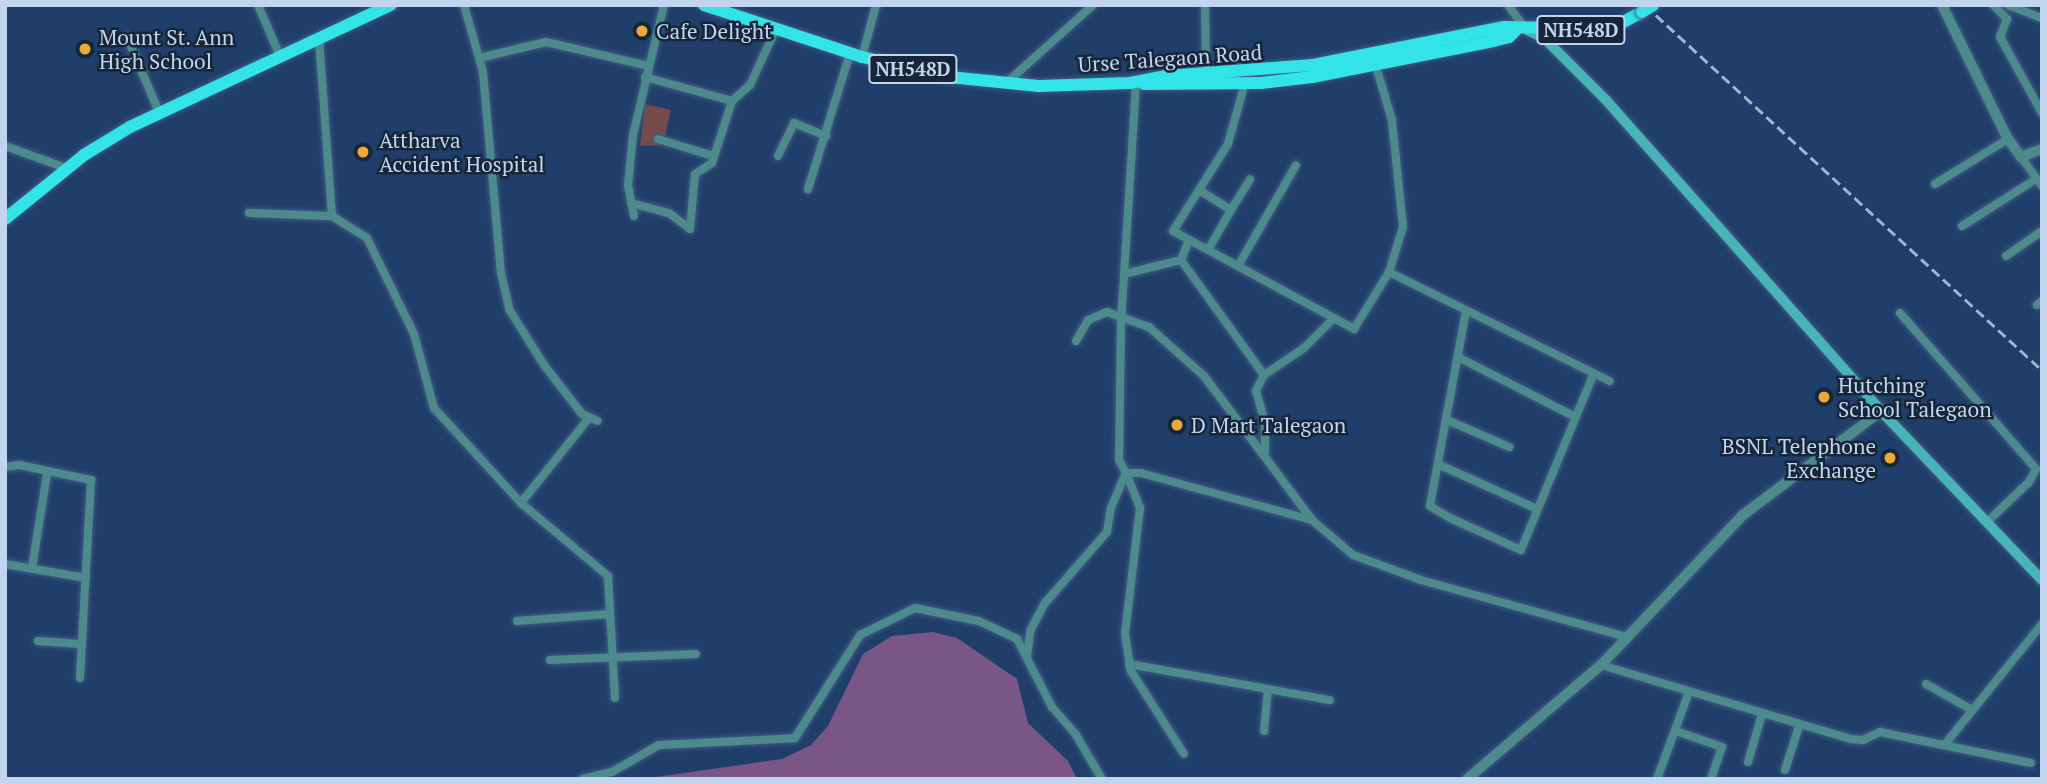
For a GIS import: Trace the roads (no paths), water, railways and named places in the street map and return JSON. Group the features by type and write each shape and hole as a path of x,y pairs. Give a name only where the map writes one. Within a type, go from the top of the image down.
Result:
{"highway":[{"path":"5,219 66,168 159,112 391,5"},
{"name":"Urse Talegaon Road","path":"704,5 856,55 949,77 1004,84 1133,83 1206,72 1275,70 1374,61 1504,27 1517,32 1610,29 1647,9"},
{"name":"NH548D","path":"1133,83 1245,83 1374,61"}],"main road":[{"path":"1517,32 1544,38 1606,100 1881,411 2042,580"}],"street":[{"path":"258,5 280,56"},
{"path":"464,5 479,58 501,273 509,309 544,365 589,418 598,421"},
{"path":"634,216 629,169 645,77 664,5"},
{"path":"808,189 876,5"},
{"path":"1004,84 1093,5"},
{"path":"1205,5 1206,72"},
{"path":"1508,5 1517,32"},
{"path":"1942,5 2008,139 2039,182 1962,226"},
{"path":"1993,5 2007,19 2000,37 2042,113"},
{"path":"2008,5 2042,18"},
{"path":"631,203 668,213 690,229 695,174 712,163 732,101 750,85 776,29"},
{"path":"127,37 159,112"},
{"path":"318,39 332,216"},
{"path":"479,58 546,41 648,66"},
{"path":"1245,83 1228,144 1173,231 1332,320 1354,328 1389,272 1403,227 1392,120 1374,61"},
{"path":"645,77 732,101"},
{"path":"1133,83 1121,317 1119,460 1140,508 1125,634 1129,664 1184,754"},
{"path":"778,156 794,123 826,136"},
{"path":"658,139 713,156"},
{"path":"1936,184 2008,139"},
{"path":"5,146 66,168"},
{"path":"2021,158 2042,149"},
{"path":"1238,266 1296,165"},
{"path":"1208,250 1250,179"},
{"path":"1199,190 1231,210"},
{"path":"249,213 332,216 367,238 414,334 434,408 521,503 608,576 615,698"},
{"path":"2006,256 2042,231"},
{"path":"1181,260 1189,240"},
{"path":"1124,274 1181,260"},
{"path":"1181,260 1264,375"},
{"path":"1389,272 1610,381"},
{"path":"1466,311 1440,465 1430,506 1450,518 1521,550 1594,373"},
{"path":"1076,341 1088,320 1107,312 1149,327 1205,376 1265,452 1312,520 1353,555 1421,580 1628,637"},
{"path":"1900,313 2036,469 2029,482 1987,522"},
{"path":"1265,452 1265,422 1256,391 1264,375 1304,348 1332,320"},
{"path":"1458,357 1575,417"},
{"path":"1467,779 1601,665 1743,515 1881,411"},
{"path":"521,503 589,418"},
{"path":"1447,420 1509,447"},
{"path":"5,467 19,465 47,474 91,480 80,678"},
{"path":"1440,465 1537,509"},
{"path":"1126,473 1141,473 1312,520"},
{"path":"1027,657 1031,629 1045,603 1107,532 1111,508 1126,473"},
{"path":"32,568 47,474"},
{"path":"5,564 86,578"},
{"path":"583,779 612,772 659,745 795,738 808,724 860,635 915,608 945,611 1007,633 1027,657 1052,707 1076,735 1102,779"},
{"path":"517,621 610,614"},
{"path":"1946,743 2042,624"},
{"path":"38,641 80,644"},
{"path":"550,660 696,654"},
{"path":"1129,664 1331,700"},
{"path":"1601,665 1799,726 1851,739 1863,740 1880,732 1946,743 2031,763"},
{"path":"1926,684 1972,710"},
{"path":"1264,731 1268,689"},
{"path":"1657,779 1689,692"},
{"path":"1748,762 1762,715"},
{"path":"1785,770 1799,726"},
{"path":"1676,731 1722,747 1711,779"}],"railway":[{"path":"1645,5 2042,370"}],"place":[{"name":"Cafe Delight","path":"642,31"},
{"name":"Mount St. Ann High School","path":"85,49"},
{"name":"Attharva Accident Hospital","path":"363,152"},
{"name":"Hutching School Talegaon","path":"1824,397"},
{"name":"D Mart Talegaon","path":"1177,425"},
{"name":"BSNL Telephone Exchange","path":"1890,458"}]}
